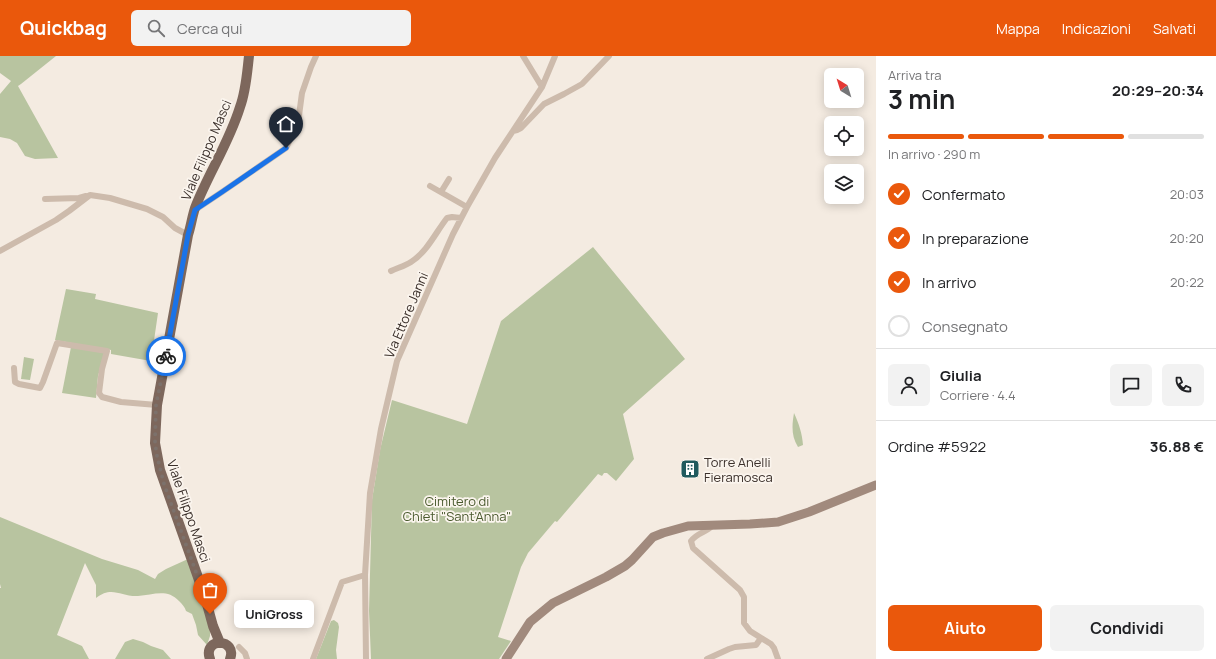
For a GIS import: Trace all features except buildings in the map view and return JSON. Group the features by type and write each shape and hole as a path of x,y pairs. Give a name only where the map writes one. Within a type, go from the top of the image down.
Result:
{"main road":[{"name":"Viale Filippo Masci","path":"230,659 230,650 226,645 216,644 205,597 160,470 155,443 156,405 188,235 202,191 241,106 247,77 249,56"},
{"path":"210,659 209,652 216,644"}],"street":[{"path":"195,210 286,148 298,123 302,93 316,56"},
{"path":"523,56 542,87"},
{"name":"Via Ettore Janni","path":"366,659 365,576 370,493 381,429 397,361 461,218 492,163 542,87 555,56"},
{"path":"513,130 521,128 544,104 582,84 609,56"},
{"path":"441,192 449,179"},
{"path":"430,186 467,208"},
{"path":"0,251 69,212 90,194"},
{"path":"45,199 79,198 90,194 110,198 147,209 163,217 175,228 188,235"},
{"path":"390,271 411,262 419,255 447,218 461,218"},
{"path":"14,368 14,382 40,388 57,343 107,351 102,369 99,393 102,397 121,402 156,405"},
{"path":"506,659 530,622 553,603 625,566 653,538 663,533 688,526 778,522 809,512 876,485"},
{"path":"714,525 695,536 691,541 693,548 740,590 744,597 744,623 750,631 768,641 774,648 778,659"},
{"path":"313,659 342,582 365,576"},
{"path":"707,659 729,648 756,645 761,638"},
{"path":"239,647 245,653 247,659"}],"green space":[{"path":"0,56 56,56 18,86 58,158 35,159 25,156 17,143 10,139 0,137 0,94 11,81 0,73"},
{"name":"Cimitero di Chieti \"Sant'Anna\"","path":"593,247 685,359 623,414 634,459 616,481 607,473 604,473 602,476 598,474 528,553 521,567 498,637 511,641 499,659 371,659 369,611 372,500 380,450 392,400 467,424 501,321"},
{"path":"66,289 96,294 95,299 158,313 151,361 111,354 111,350 55,340"},
{"path":"71,347 105,352 98,376 96,398 62,393"},
{"path":"24,357 34,359 30,380 21,379"},
{"path":"794,413 803,441 803,445 798,447 794,439"},
{"path":"0,517 102,559 138,570 155,579 158,574 166,569 188,559 210,624 210,636 207,645 198,635 192,614 186,611 179,601 170,595 160,593 132,596 117,592 107,592 96,598 96,585 85,563 57,635 82,646 89,659 0,659"},
{"path":"334,620 338,623 339,627 336,650 337,659 316,659 331,621"},
{"path":"133,639 163,650 171,659 115,659 125,642"}],"way so far":[{"path":"166,356 156,405 155,443 157,456 164,484 210,614"}],"place":[{"name":"Torre Anelli Fieramosca","path":"690,469"},
{"name":"UniGross","path":"210,614"}],"route":[{"path":"166,356 188,235 195,210 286,148"}]}
